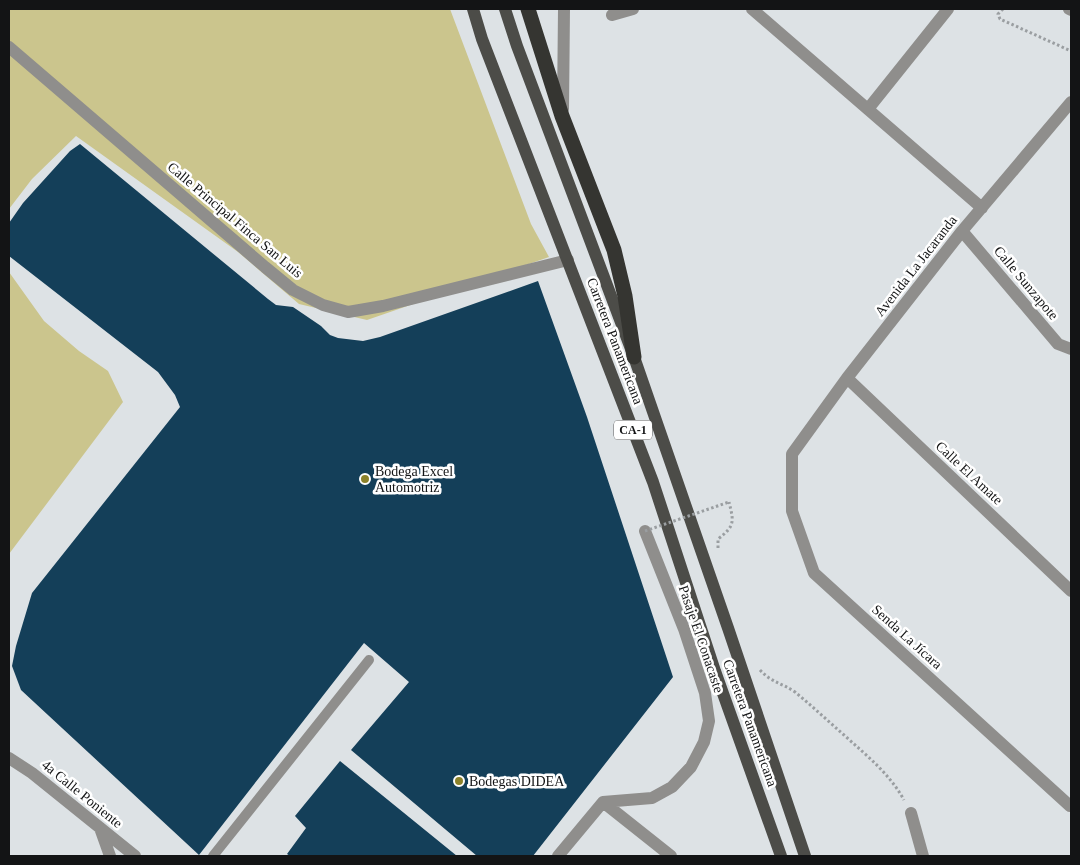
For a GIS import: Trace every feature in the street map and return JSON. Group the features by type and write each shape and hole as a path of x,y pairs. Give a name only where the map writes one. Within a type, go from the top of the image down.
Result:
{"highway":[{"path":"528,9 562,116 614,250 625,296 634,357"}],"main road":[{"name":"Carretera Panamericana","path":"473,9 482,39 653,482 715,671 781,856"},
{"name":"Carretera Panamericana","path":"505,9 517,46 634,357 805,856"}],"street":[{"path":"562,116 564,9"},
{"path":"612,15 633,9"},
{"path":"752,9 982,208"},
{"path":"868,109 948,9"},
{"name":"Calle Principal Finca San Luis","path":"9,47 264,267 293,290 322,305 348,312 383,306 568,260"},
{"name":"Avenida La Jacaranda","path":"792,454 847,378 962,231 1071,102"},
{"name":"Calle Sunzapote","path":"962,231 1058,344 1071,349"},
{"name":"Calle El Amate","path":"847,378 1071,591"},
{"name":"Senda La Jícara","path":"792,454 792,511 814,573 1070,806"},
{"name":"Pasaje El Conacaste","path":"603,802 652,798 672,787 691,766 704,742 709,721 705,693 684,628 645,531"},
{"name":"4a Calle Poniente","path":"9,758 32,773 135,856"},
{"path":"563,855 603,802 670,856"},
{"path":"911,813 923,856"},
{"path":"99,826 110,856"}],"lane":[{"path":"213,856 368,660"}],"path":[{"path":"1003,9 998,14 1000,19 1071,51"},
{"path":"645,531 729,502 733,519 731,526 718,539 720,557"},
{"path":"757,662 760,670 772,681 792,690 808,702 889,776 911,813"}],"shaded area":[{"path":"9,9 450,9 531,224 549,257 367,320 299,304 238,252 76,136 32,179 9,209"},
{"path":"9,272 44,321 79,351 108,371 123,402 9,554"}],"building":[{"name":"Bodega Excel Automotriz","path":"80,144 268,299 276,305 293,307 321,326 330,335 338,338 363,341 380,337 538,281 587,417 673,677 533,856 477,856 351,750 409,682 364,643 199,855 21,690 12,666 32,593 180,407 175,395 158,372 9,256 9,223 23,203 70,151"},
{"path":"340,761 457,856 290,856 287,854 306,828 295,816"}],"place":[{"name":"Bodega Excel Automotriz","path":"365,479"},
{"name":"Bodegas DIDEA","path":"459,781"}]}
